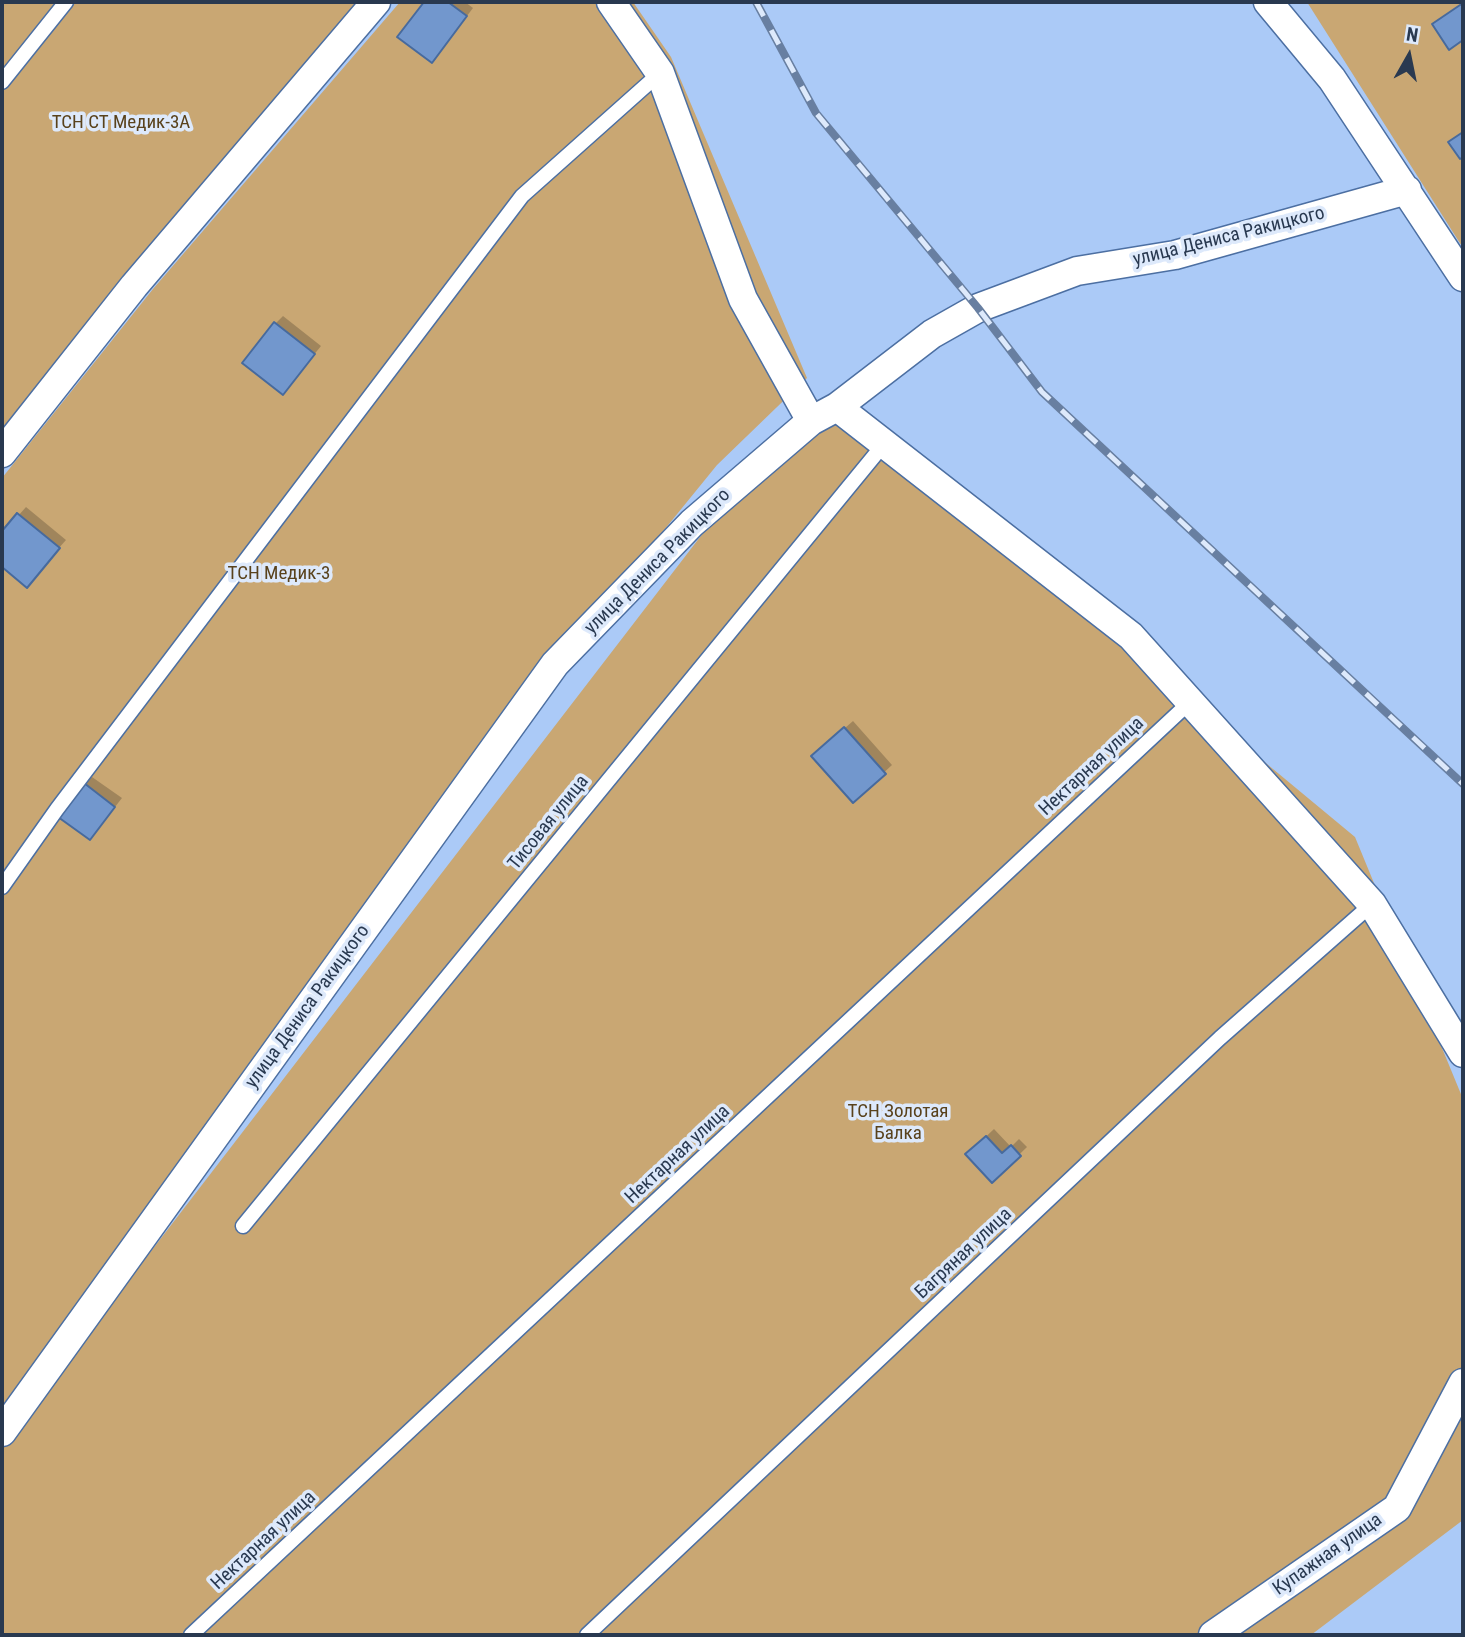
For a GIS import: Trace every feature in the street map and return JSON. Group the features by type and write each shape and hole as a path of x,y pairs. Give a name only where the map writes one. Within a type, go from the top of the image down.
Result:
{"street":[{"path":"2,453 134,286 376,2"},
{"path":"611,2 660,73 743,299 811,421"},
{"path":"1268,2 1332,79 1463,277"},
{"name":"улица Дениса Ракицкого","path":"2,1432 555,664 692,523 811,421 837,407 932,334 978,308 1077,271 1175,255 1407,190"},
{"path":"837,407 1130,636 1372,904 1463,1053"},
{"name":"Купажная улица","path":"1213,1635 1397,1508 1463,1383"}],"lane":[{"path":"2,82 66,2"},
{"path":"2,887 522,196 660,73"},
{"name":"Тисовая улица","path":"243,1226 884,444"},
{"name":"Нектарная улица","path":"191,1635 1191,701"},
{"name":"Багряная улица","path":"587,1635 1220,1038 1372,904"}],"green space":[{"name":"ТСН СТ Медик-3А","path":"2,2 376,2 2,453"},
{"name":"ТСН Медик-3","path":"400,2 633,2 671,57 807,378 717,465 555,664 2,1432 2,478 153,289"},
{"path":"1307,2 1463,2 1463,248"},
{"name":"ТСН Золотая Балка","path":"810,394 1355,837 1463,1099 1463,1520 1311,1635 2,1635 2,1445"}],"building":[{"path":"424,2 448,2 467,16 432,63 397,37"},
{"path":"1463,3 1463,40 1449,50 1432,24"},
{"path":"1463,132 1463,157 1460,159 1448,142"},
{"path":"274,322 315,354 283,395 242,363"},
{"path":"17,513 60,548 27,588 2,567 2,531"},
{"path":"844,727 886,774 853,803 811,756"},
{"path":"84,783 115,807 90,840 58,817"},
{"path":"986,1136 1002,1153 1011,1145 1021,1156 992,1183 965,1154"}],"railway":[{"path":"756,2 816,113 978,308 1042,392 1463,784"}]}
